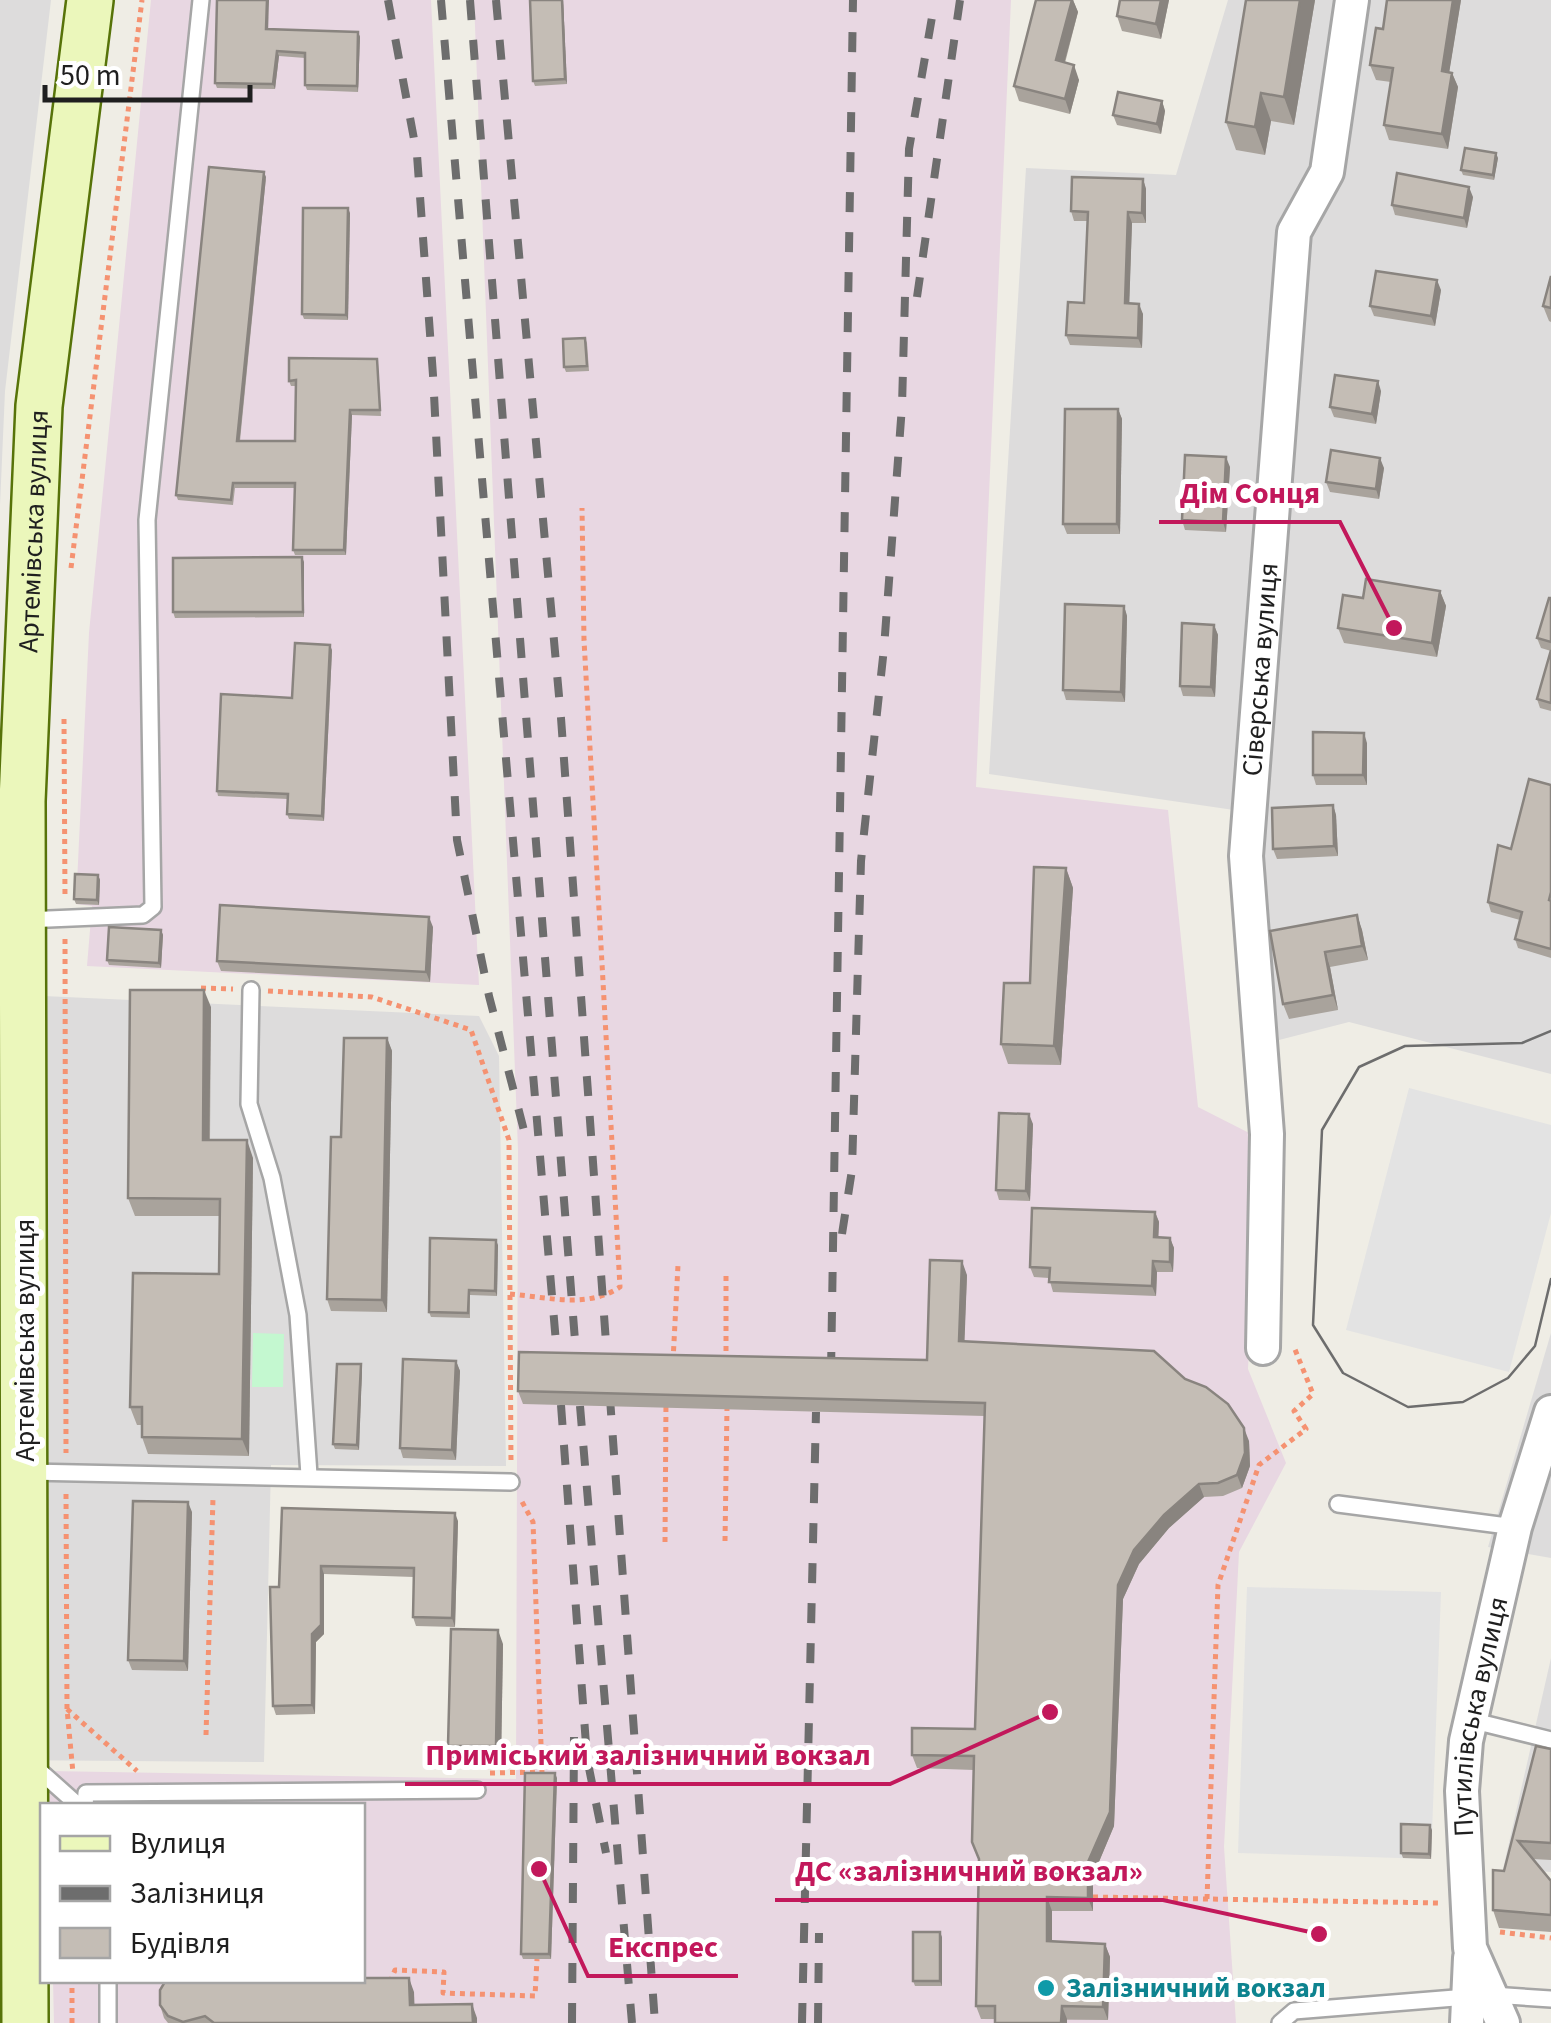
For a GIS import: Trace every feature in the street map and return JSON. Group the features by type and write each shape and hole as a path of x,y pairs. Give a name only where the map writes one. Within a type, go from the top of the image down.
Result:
{"main road":[{"name":"Артемівська вулиця","path":"25,2023 25,1472 13,1411 24,920 11,799 39,406 90,0"}],"street":[{"name":"Сіверська вулиця","path":"1262,1348 1267,1134 1246,856 1294,232 1327,172 1352,0"},
{"name":"Путилівська вулиця","path":"1482,2009 1465,1904 1462,1791 1470,1720 1515,1527 1551,1412"}],"lane":[{"path":"24,920 142,916 152,907 147,520 201,0"},
{"path":"251,990 248,1104 272,1178 298,1314 310,1475"},
{"path":"25,1472 511,1482"},
{"path":"1338,1504 1515,1527"},
{"path":"1470,1720 1551,1740"},
{"path":"27,1760 78,1803"},
{"path":"83,1803 86,1793 477,1790"},
{"path":"108,1983 108,2023"},
{"path":"1280,2023 1294,2011 1482,2009 1551,1998"}],"path":[{"path":"510,1294 576,1301 603,1298 620,1287 584,640 582,508"},
{"path":"200,988 372,998 470,1030 509,1140 511,1482 534,1522 542,1772"},
{"path":"673,1368 678,1264"},
{"path":"726,1276 726,1370"},
{"path":"1207,1899 1218,1585 1259,1465 1306,1429 1294,1411 1312,1394 1296,1359 1293,1332"},
{"path":"665,1542 667,1388"},
{"path":"725,1541 727,1400"},
{"path":"206,1735 214,1473"},
{"path":"67,1709 161,1793"},
{"path":"1093,1898 1465,1904"},
{"path":"386,1991 395,1970 444,1972 444,1993 535,1996 537,1959"},
{"path":"72,1983 72,2023"}],"shaded area":[{"path":"0,0 51,0 5,391 0,505"},
{"path":"151,0 431,0 479,985 87,966 92,906 76,904 89,633"},
{"path":"474,0 1011,0 976,787 1168,810 1198,1107 1259,1138 1248,1369 1286,1463 1239,1552 1224,1847 1236,2023 54,2023 53,1983 365,1983 365,1803 49,1803 48,1771 516,1779 518,1150"},
{"path":"1228,0 1551,0 1551,1074 1349,1022 1279,1040 1259,876 1261,814 989,774 1026,168 1176,175"},
{"path":"0,994 479,1016 499,1056 506,1466 271,1465 264,1762 0,1760"},
{"path":"1409,1088 1551,1125 1551,1213 1509,1372 1346,1330"},
{"path":"1551,1333 1551,1558 1488,1547"},
{"path":"1247,1587 1441,1592 1431,1859 1238,1853"},
{"path":"1551,1658 1551,1872 1503,1869"}],"green space":[{"path":"253,1333 284,1334 283,1387 252,1387"}],"building":[{"path":"217,0 267,0 266,29 358,32 357,86 305,85 305,53 277,51 273,84 215,83"},
{"path":"530,0 562,0 565,79 533,81"},
{"path":"1036,0 1072,0 1056,60 1074,65 1065,99 1014,86"},
{"path":"1120,0 1161,0 1156,24 1117,16"},
{"path":"1246,0 1300,0 1284,97 1261,93 1255,127 1226,122"},
{"path":"1387,0 1453,0 1442,71 1452,73 1442,134 1384,125 1393,68 1370,65 1376,28 1383,29"},
{"path":"1118,92 1162,101 1157,124 1113,115"},
{"path":"1465,148 1496,153 1493,175 1461,170"},
{"path":"209,167 264,172 237,441 295,441 296,380 289,381 289,358 377,359 380,410 350,410 344,550 293,550 295,483 233,483 231,500 176,495"},
{"path":"1397,173 1469,187 1464,218 1392,205"},
{"path":"1072,177 1143,179 1142,213 1128,212 1125,303 1139,304 1138,338 1066,335 1068,302 1084,303 1088,212 1071,211"},
{"path":"303,208 348,208 346,315 302,314"},
{"path":"1376,271 1437,280 1431,316 1370,306"},
{"path":"1551,276 1551,308 1543,306"},
{"path":"585,338 587,366 564,367 563,339"},
{"path":"1335,375 1378,381 1372,414 1330,407"},
{"path":"1065,409 1118,409 1117,524 1063,524"},
{"path":"1331,450 1380,458 1376,489 1326,482"},
{"path":"1185,455 1226,457 1223,522 1182,520"},
{"path":"302,557 303,612 173,612 173,558"},
{"path":"1366,579 1440,591 1432,643 1338,628 1343,595 1363,598"},
{"path":"1551,598 1551,642 1537,638"},
{"path":"1065,604 1124,606 1121,692 1063,690"},
{"path":"1182,623 1214,625 1211,687 1180,686"},
{"path":"295,643 330,645 322,816 287,814 288,794 217,791 221,694 292,698"},
{"path":"1551,650 1551,703 1537,699"},
{"path":"1313,732 1364,733 1363,775 1313,775"},
{"path":"1529,779 1551,785 1551,949 1515,939 1522,912 1488,902 1498,845 1511,849"},
{"path":"1333,805 1334,846 1273,849 1272,808"},
{"path":"1034,867 1066,868 1054,1046 1001,1044 1004,983 1030,983"},
{"path":"75,874 98,875 97,900 74,899"},
{"path":"220,905 429,917 426,972 217,961"},
{"path":"1357,915 1362,946 1325,952 1333,995 1283,1004 1270,931"},
{"path":"109,927 161,930 159,963 107,960"},
{"path":"130,990 204,990 203,1140 247,1140 242,1439 142,1437 142,1407 130,1407 133,1273 219,1274 220,1199 128,1198"},
{"path":"344,1038 387,1038 382,1300 327,1299 331,1137 341,1137"},
{"path":"999,1113 1029,1114 1026,1191 996,1190"},
{"path":"1032,1208 1155,1212 1154,1237 1170,1238 1170,1262 1153,1261 1152,1286 1049,1282 1050,1268 1030,1267"},
{"path":"430,1238 496,1240 495,1291 469,1290 468,1313 429,1312"},
{"path":"930,1260 962,1261 959,1341 1154,1351 1185,1379 1206,1387 1228,1404 1244,1428 1245,1453 1237,1475 1218,1483 1199,1484 1164,1515 1134,1550 1118,1585 1110,1812 1088,1862 1088,1898 1047,1897 1047,1941 1105,1944 1103,2007 1062,2006 1061,2023 995,2023 995,2006 976,2006 979,1859 972,1842 974,1756 912,1755 912,1728 975,1729 985,1403 518,1391 519,1352 927,1360"},
{"path":"403,1359 456,1361 452,1450 400,1448"},
{"path":"337,1364 361,1364 357,1445 333,1444"},
{"path":"133,1501 188,1502 184,1661 128,1660"},
{"path":"282,1508 455,1513 452,1618 413,1617 414,1568 321,1566 321,1625 312,1634 312,1705 273,1706 270,1587 279,1587"},
{"path":"451,1629 498,1630 496,1746 448,1746"},
{"path":"1536,1746 1551,1749 1551,1843 1518,1841 1551,1881 1551,1915 1493,1910 1493,1870 1504,1871"},
{"path":"525,1773 555,1773 549,1954 521,1954"},
{"path":"1401,1824 1430,1825 1429,1854 1401,1853"},
{"path":"913,1932 940,1932 940,1981 913,1981"},
{"path":"365,1978 409,1978 410,2005 472,2004 473,2023 214,2023 205,2016 183,2022 168,2016 160,2005 164,1983 365,1983"}],"tram line":[{"path":"1551,1031 1522,1043 1405,1046 1359,1067 1322,1130 1313,1325 1343,1373 1408,1407 1463,1402 1508,1378 1535,1346 1551,1279"}],"railway":[{"path":"388,0 417,155 433,375 457,840 489,996 527,1142"},
{"path":"441,0 558,1366"},
{"path":"470,0 577,1366"},
{"path":"496,0 561,718 655,2023"},
{"path":"831,1372 853,0"},
{"path":"842,1234 852,1170 861,861 884,648 902,406 909,149 935,0"},
{"path":"917,297 960,0"},
{"path":"561,1405 587,1758 606,1853"},
{"path":"580,1406 632,2023"},
{"path":"802,2023 816,1412"},
{"path":"572,2023 574,1737"},
{"path":"818,2023 819,1933"}],"place":[{"name":"Дім Сонця","path":"1394,628"},
{"name":"Приміський залізничний вокзал","path":"1050,1712"},
{"name":"Експрес","path":"539,1869"},
{"name":"ДС «залізничний вокзал»","path":"1319,1934"},
{"name":"Залізничний вокзал","path":"1046,1988"}]}
